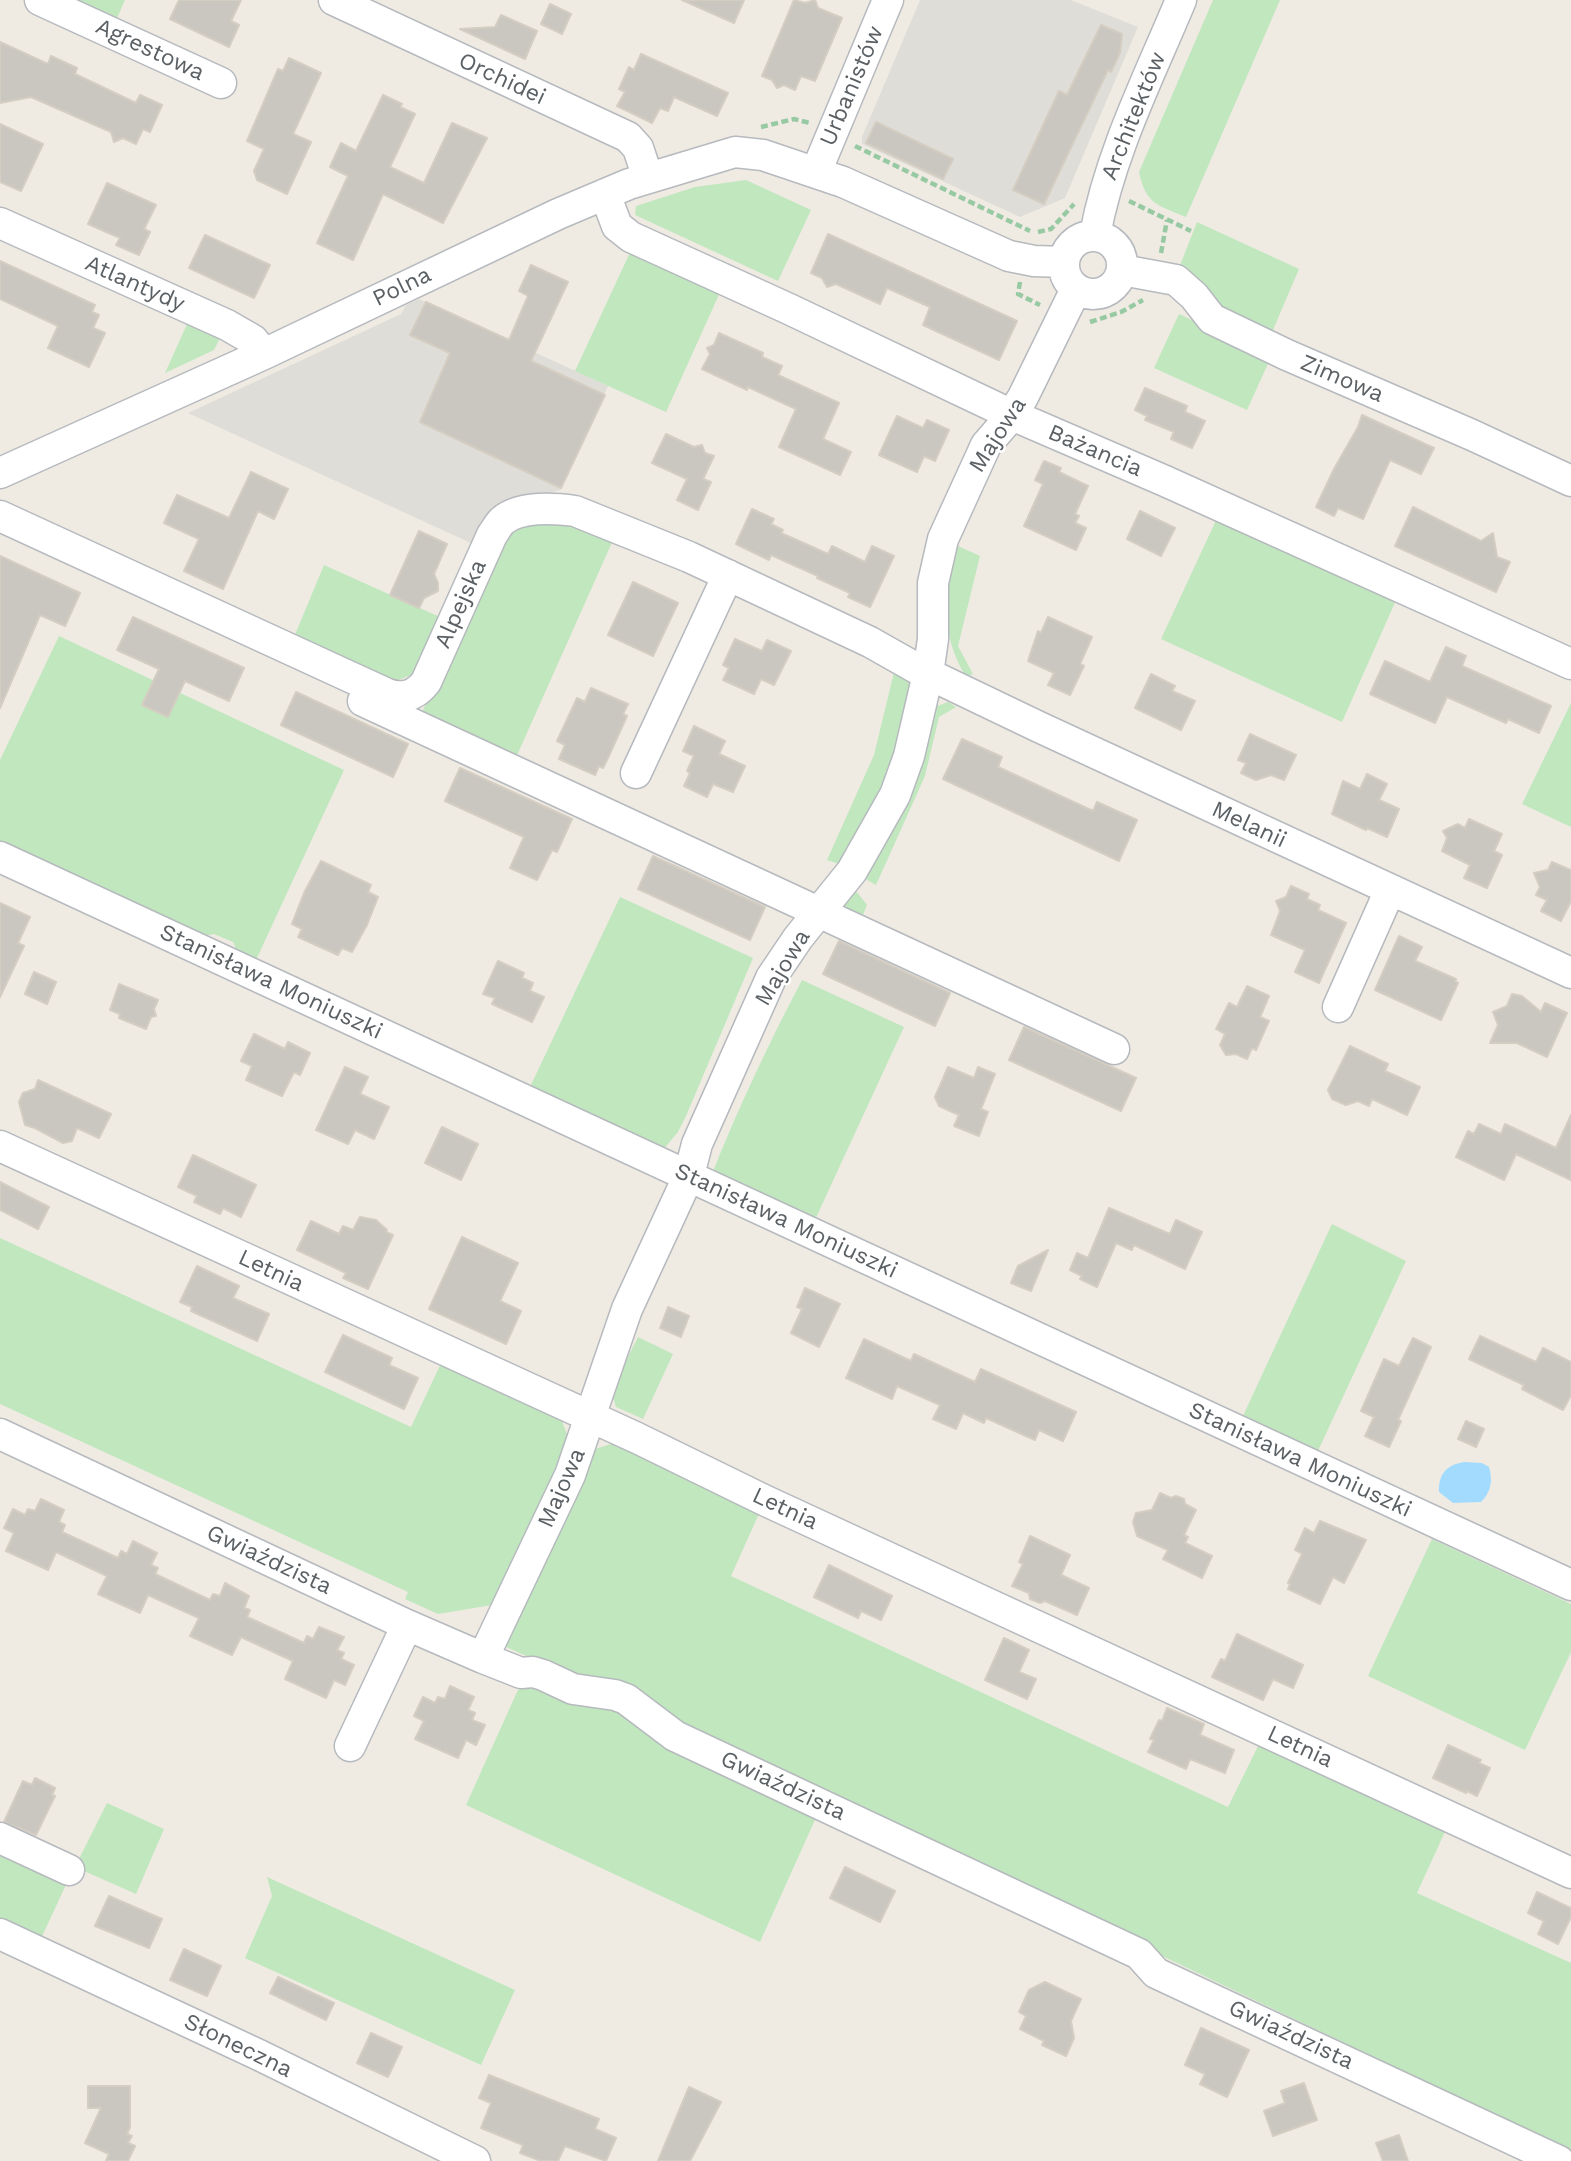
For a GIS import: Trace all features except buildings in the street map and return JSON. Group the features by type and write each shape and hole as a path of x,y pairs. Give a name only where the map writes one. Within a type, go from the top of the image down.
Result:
{"street":[{"name":"Agrestowa","path":"40,0 221,83"},
{"name":"Orchidei","path":"334,0 628,137 638,148 648,178"},
{"name":"Urbanistów","path":"816,172 888,0"},
{"name":"Architektów","path":"1095,235 1107,181 1117,152 1181,0"},
{"name":"Polna","path":"0,473 264,354 452,262 629,184 735,152 764,155 816,172"},
{"path":"816,172 1009,256 1034,261 1064,262"},
{"name":"Bażancia","path":"606,194 617,226 631,237 1012,415 1571,664"},
{"name":"Atlantydy","path":"0,223 227,325 253,340 264,354"},
{"path":"1095,235 1105,237 1119,251 1122,270 1115,285 1101,293 1085,293 1076,289 1066,275 1064,262 1069,248 1076,240 1095,235"},
{"name":"Zimowa","path":"1122,270 1176,280 1194,296 1212,320 1571,481"},
{"name":"Majowa","path":"483,1658 570,1475 627,1308 689,1175 697,1144 771,978 798,938 852,871 895,795 909,756 928,674 933,639 933,583 943,539 986,445 1012,415 1023,397 1076,289"},
{"name":"Alpejska","path":"0,516 393,696 409,696 418,692 426,682 492,536 501,522 528,511 556,509 575,511 728,575 870,642 928,674"},
{"path":"0,534 1114,1049"},
{"path":"636,773 728,575"},
{"name":"Melanii","path":"928,674 1571,973"},
{"name":"Stanisława Moniuszki","path":"0,857 1571,1585"},
{"path":"1338,1007 1390,890"},
{"name":"Letnia","path":"0,1146 1571,1873"},
{"name":"Gwiaździsta","path":"0,1434 483,1658 521,1674 533,1672 543,1675 573,1689 626,1699 675,1736 1139,1954 1156,1973 1559,2161"},
{"path":"350,1746 407,1625"},
{"path":"0,1838 69,1870"},
{"name":"Słoneczna","path":"0,1934 259,2055 475,2161"}],"path":[{"path":"850,143 1035,232 1051,229 1076,202"},
{"path":"1123,198 1191,232"},
{"path":"1158,264 1167,220"},
{"path":"1021,273 1018,294 1042,306"},
{"path":"1083,323 1121,312 1141,303 1146,297"}],"shaded area":[{"path":"920,0 1071,0 1138,27 1065,198 1020,217 862,144 862,137"},
{"path":"419,299 608,386 560,490 512,504 475,545 188,413 401,314 406,305"}],"green space":[{"path":"64,0 125,0 114,25"},
{"path":"1213,0 1280,0 1186,217 1150,198 1139,172"},
{"path":"746,180 811,210 778,281 635,215 636,206 695,187"},
{"path":"1197,222 1299,269 1270,337 1211,308 1200,284 1179,268"},
{"path":"633,246 722,288 666,412 575,371"},
{"path":"1179,314 1271,357 1247,410 1154,368"},
{"path":"188,322 221,336 214,350 165,373"},
{"path":"1218,516 1397,598 1342,722 1161,639"},
{"path":"569,518 614,538 514,762 419,719 504,530"},
{"path":"958,546 980,556 958,646 973,674 966,677 951,644 947,613 947,597"},
{"path":"324,565 442,618 416,673 391,683 294,637"},
{"path":"59,636 344,770 256,960 237,951 233,942 214,934 204,936 0,842 0,760"},
{"path":"895,668 909,678 911,683 900,740 881,795 839,864 827,860 874,755"},
{"path":"948,702 956,707 939,717 925,776 876,885 867,880 865,871 935,707"},
{"path":"1571,703 1571,827 1522,804"},
{"path":"856,891 867,905 860,922 839,912 848,892"},
{"path":"620,897 753,958 686,1116 678,1132 662,1151 529,1089"},
{"path":"802,980 904,1027 814,1222 712,1174 754,1076"},
{"path":"1332,1224 1406,1261 1317,1453 1242,1418"},
{"path":"0,1238 411,1427 443,1359 559,1413 568,1437 492,1605 438,1614 405,1599 408,1592 0,1404"},
{"path":"638,1337 673,1354 643,1419 616,1407 611,1390"},
{"path":"620,1441 762,1507 731,1576 1228,1807 1262,1738 1449,1823 1417,1893 1571,1963 1571,2151 659,1716 504,1646 595,1449"},
{"path":"1432,1539 1571,1604 1571,1652 1525,1750 1368,1676"},
{"path":"526,1676 616,1704 819,1811 760,1942 466,1805"},
{"path":"107,1803 164,1829 136,1894 75,1867"},
{"path":"0,1844 70,1876 38,1945 0,1927"},
{"path":"267,1877 515,1990 481,2065 245,1958 272,1896"}],"water":[{"path":"1465,1462 1482,1463 1489,1467 1490,1486 1481,1502 1453,1503 1439,1492 1440,1480 1445,1471 1453,1465"}]}
